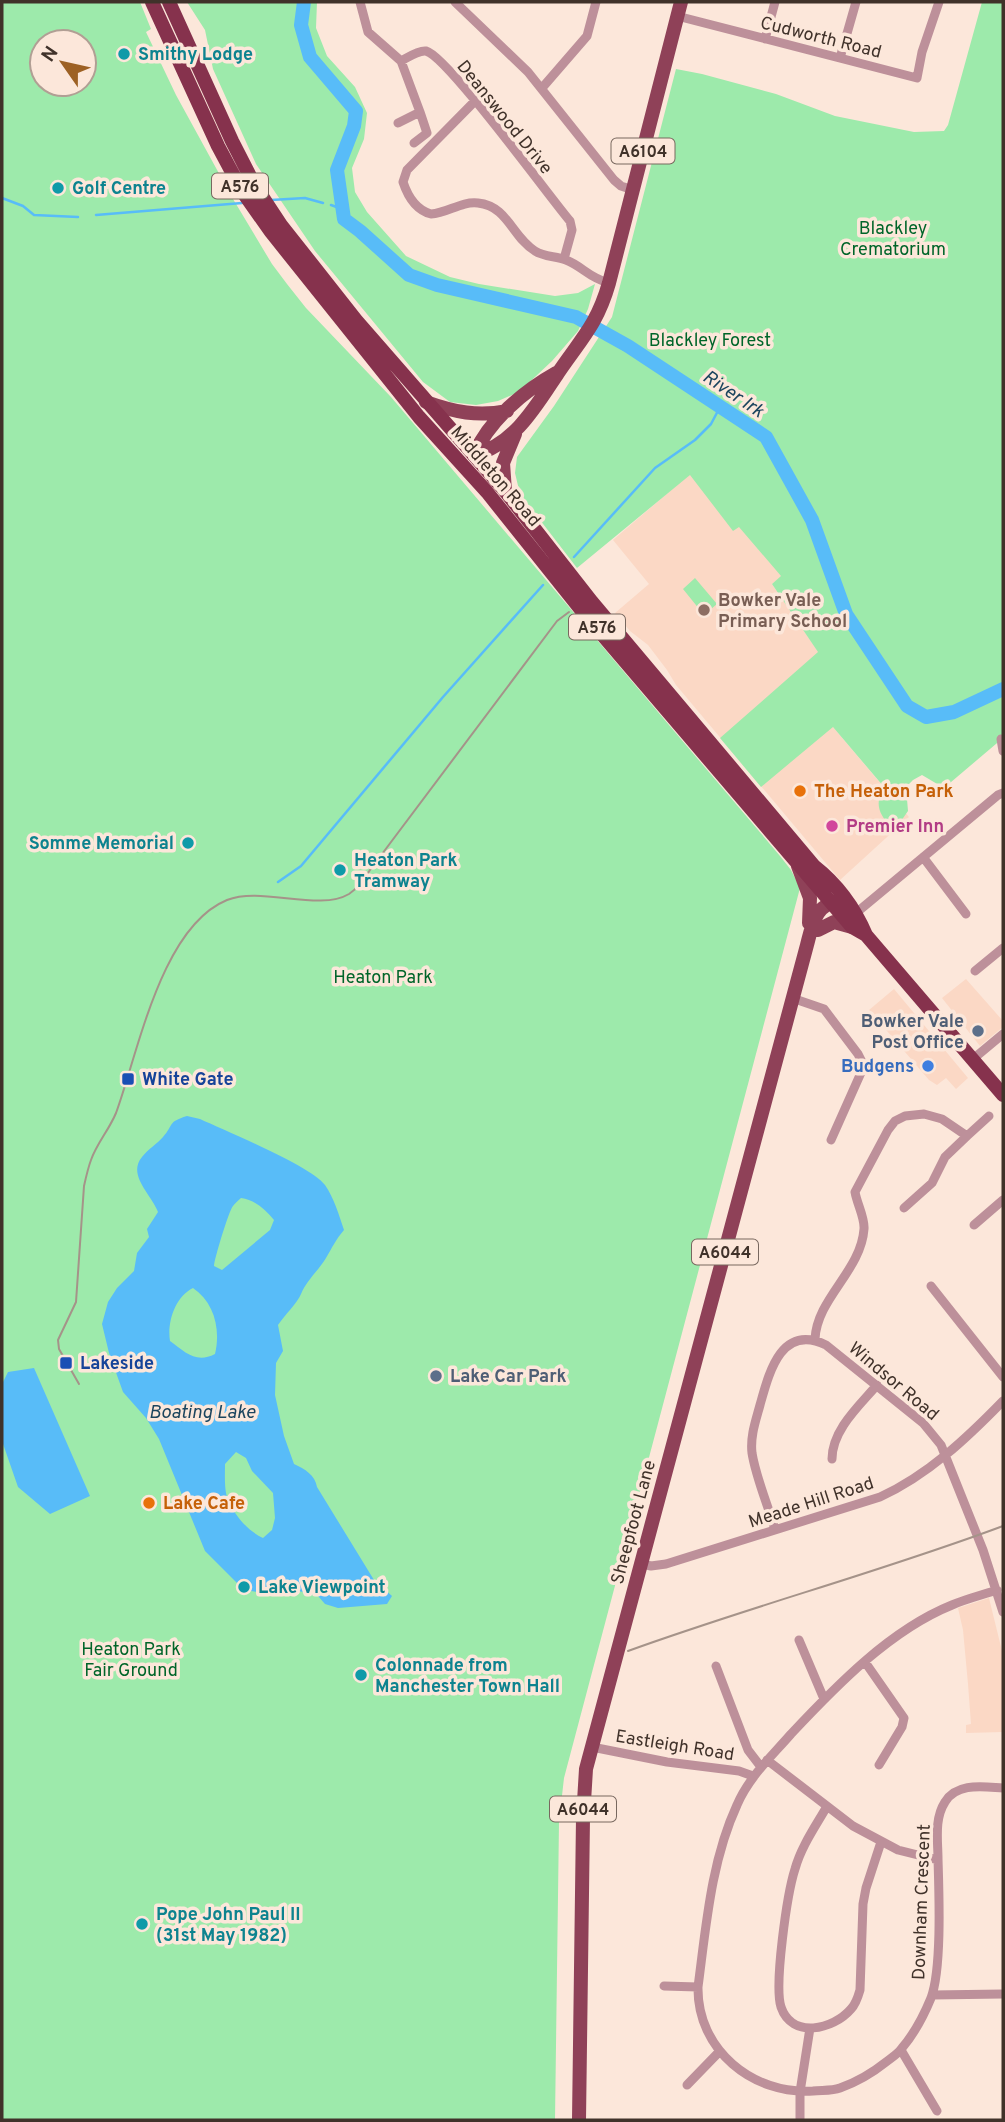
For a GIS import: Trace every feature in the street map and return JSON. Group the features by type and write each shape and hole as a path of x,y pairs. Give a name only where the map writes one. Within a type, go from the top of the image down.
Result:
{"highway":[{"name":"Middleton Road","path":"152,2 218,146 242,191 297,266 752,813 831,903 852,914"},
{"name":"Middleton Road","path":"169,2 232,141 268,204 314,269 505,491 592,602 814,866 866,935 1003,1095"},
{"path":"752,813 754,794"},
{"name":"A576","path":"814,866 830,894 831,903 852,914"}],"main road":[{"name":"A6104","path":"559,371 588,333 604,299 679,9"},
{"path":"487,492 474,454 489,428 539,382 559,371"},
{"path":"505,491 503,463 520,427 559,371"},
{"path":"426,402 463,413 507,411"},
{"path":"441,442 474,454 493,447 520,427"},
{"name":"Sheepfoot Lane","path":"798,866 811,906 807,945"},
{"name":"Sheepfoot Lane","path":"807,945 828,914 831,903"},
{"name":"Sheepfoot Lane","path":"579,2120 584,1783 807,945 818,913 824,905 831,903"},
{"path":"818,930 852,914"}],"street":[{"path":"360,2 368,32 401,61 427,133 414,143"},
{"path":"455,2 528,72 614,180 633,190"},
{"path":"542,88 587,36 596,2"},
{"path":"765,39 775,2"},
{"path":"840,58 856,2"},
{"name":"Cudworth Road","path":"679,9 765,39 917,78 922,52 939,2"},
{"name":"Deanswood Drive","path":"401,61 421,51 429,53 475,101 570,221 572,230 564,259"},
{"path":"475,101 407,170 403,178 407,192 419,209 431,214 467,202 489,205 497,209 536,252 564,259 594,280 609,283"},
{"path":"398,123 420,112"},
{"path":"1001,739 1003,751"},
{"path":"852,914 1003,793"},
{"path":"923,857 966,914"},
{"path":"975,971 1003,948"},
{"path":"793,998 824,1009 864,1066 831,1140"},
{"path":"973,1059 1003,1034"},
{"path":"775,1530 752,1452 752,1434 770,1370 777,1356 791,1344 815,1339 819,1319 857,1254 864,1228 855,1192 888,1130 895,1121 905,1116 924,1114 942,1119 967,1136"},
{"path":"904,1208 932,1183 945,1157 989,1116"},
{"path":"974,1225 1003,1200"},
{"path":"931,1286 1003,1377"},
{"name":"Windsor Road","path":"815,1339 877,1385 933,1434 941,1445 1000,1592 1003,1612"},
{"path":"832,1459 832,1451 840,1432 877,1385"},
{"name":"Meade Hill Road","path":"642,1564 666,1564 880,1497 898,1488 944,1456 1003,1401"},
{"name":"Downham Crescent","path":"1000,1592 950,1605 914,1626 865,1662 824,1699 753,1776 735,1809 720,1851 707,1917 698,1987 697,1997 708,2035 719,2052 744,2075 771,2088 800,2092 837,2089 869,2076 901,2050 932,1995 937,1957 937,1824 945,1801 968,1786 1003,1788"},
{"path":"799,1640 824,1699"},
{"path":"865,1662 904,1718 902,1727 879,1765"},
{"path":"716,1666 748,1750 853,1826 898,1850 938,1860"},
{"name":"Eastleigh Road","path":"592,1746 667,1762 739,1771 753,1776"},
{"path":"826,1808 807,1840 795,1868 782,1950 779,1998 782,2010 791,2023 810,2028 833,2023 856,2002 860,1990 863,1904 881,1842"},
{"path":"664,1986 698,1987"},
{"path":"932,1995 1003,1994"},
{"path":"800,2120 800,2092 810,2028"},
{"path":"901,2050 937,2111"},
{"path":"687,2085 719,2052"}],"shaded area":[{"name":"Bowker Vale Primary School","path":"733,437 819,546 772,584 853,703 833,727 909,817 840,880 676,685 648,645 630,631 615,613 649,584 613,540"},
{"path":"966,979 1003,1021 1003,1027 980,1046 942,998"},
{"path":"894,989 968,1078 956,1089 946,1078 937,1085 929,1080 869,1010"},
{"path":"989,1598 1002,1651 1003,1732 966,1733 966,1725 971,1724 963,1630 958,1608"}],"green space":[{"name":"Heaton Park","path":"2,2 140,2 151,29 146,32 176,95 272,264 306,308 391,397 780,856 800,888 564,1778 559,1822 555,2120 2,2120"},
{"path":"187,2 317,2 316,28 327,56 355,87 367,113 364,139 352,168 355,192 367,212 406,256 450,277 555,296 578,293 595,284 578,331 552,361 519,392 498,401 476,405 450,402 423,382 315,251 256,164 213,69 205,30"},
{"name":"Blackley Forest","path":"982,2 1003,2 1003,738 944,788 922,775 913,780 906,787 908,811 899,824 891,827 879,808 884,787 833,727 761,787 720,738 818,652 772,584 781,576 739,527 733,531 690,475 577,568 520,494 515,473 517,457 612,317 676,69 776,94 835,116 914,132 944,131 948,125"},
{"path":"695,578 717,604 704,615 683,589"}],"water":[{"name":"Boating Lake","path":"187,1116 200,1119 303,1168 325,1185 334,1201 344,1230 278,1325 283,1351 276,1363 275,1395 284,1436 294,1464 312,1476 374,1580 392,1596 387,1604 338,1608 325,1604 318,1596 295,1590 283,1596 251,1591 237,1583 205,1551 159,1439 146,1418 123,1392 102,1324 108,1302 117,1288 134,1271 137,1253 149,1237 147,1229 158,1212 139,1178 138,1164 144,1154 181,1118","holes":["241,1198 259,1206 274,1220 270,1230 222,1270 214,1266 216,1255 231,1209","193,1288 200,1294 211,1308 214,1317 217,1345 215,1354 208,1357 191,1355 170,1341 174,1311 181,1297","236,1452 246,1458 252,1471 273,1493 275,1518 272,1530 263,1538 247,1527 231,1506 226,1492 225,1464"]},
{"path":"34,1368 90,1496 50,1514 18,1487 2,1441 2,1384 8,1372"}],"waterway":[{"name":"River Irk","path":"304,2 301,25 310,57 356,111 354,126 337,170 344,219 409,275 437,285 576,317 628,346 766,437 812,520 846,614 907,706 926,717 954,712 1003,689"},
{"path":"2,198 23,206 34,215 78,217"},
{"path":"271,200 305,198 323,203"},
{"path":"96,215 242,203"},
{"path":"331,205 342,209"},
{"path":"574,557 655,468 695,440 711,424 720,407"},
{"path":"278,882 301,866 443,697 543,585"}],"tram line":[{"path":"79,1384 59,1349 58,1340 76,1302 86,1176 94,1154 116,1113 155,994 185,936 204,914 227,900 241,896 322,901 337,899 352,892 557,621 569,612"},
{"path":"628,1651 1003,1526"}],"place":[{"name":"Smithy Lodge","path":"124,54"},
{"name":"Golf Centre","path":"58,188"},
{"name":"Bowker Vale Primary School","path":"704,610"},
{"name":"The Heaton Park","path":"800,791"},
{"name":"Premier Inn","path":"832,826"},
{"name":"Somme Memorial","path":"188,843"},
{"name":"Heaton Park Tramway","path":"340,870"},
{"name":"Bowker Vale Post Office","path":"978,1031"},
{"name":"Budgens","path":"928,1066"},
{"name":"White Gate","path":"128,1079"},
{"name":"Lakeside","path":"66,1363"},
{"name":"Lake Car Park","path":"436,1376"},
{"name":"Lake Cafe","path":"149,1503"},
{"name":"Lake Viewpoint","path":"244,1587"},
{"name":"Colonnade from Manchester Town Hall","path":"361,1675"},
{"name":"Pope John Paul II (31st May 1982)","path":"142,1924"}],"park label":[{"name":"Blackley Crematorium","path":"893,238"},
{"name":"Heaton Park Fair Ground","path":"131,1659"}]}
